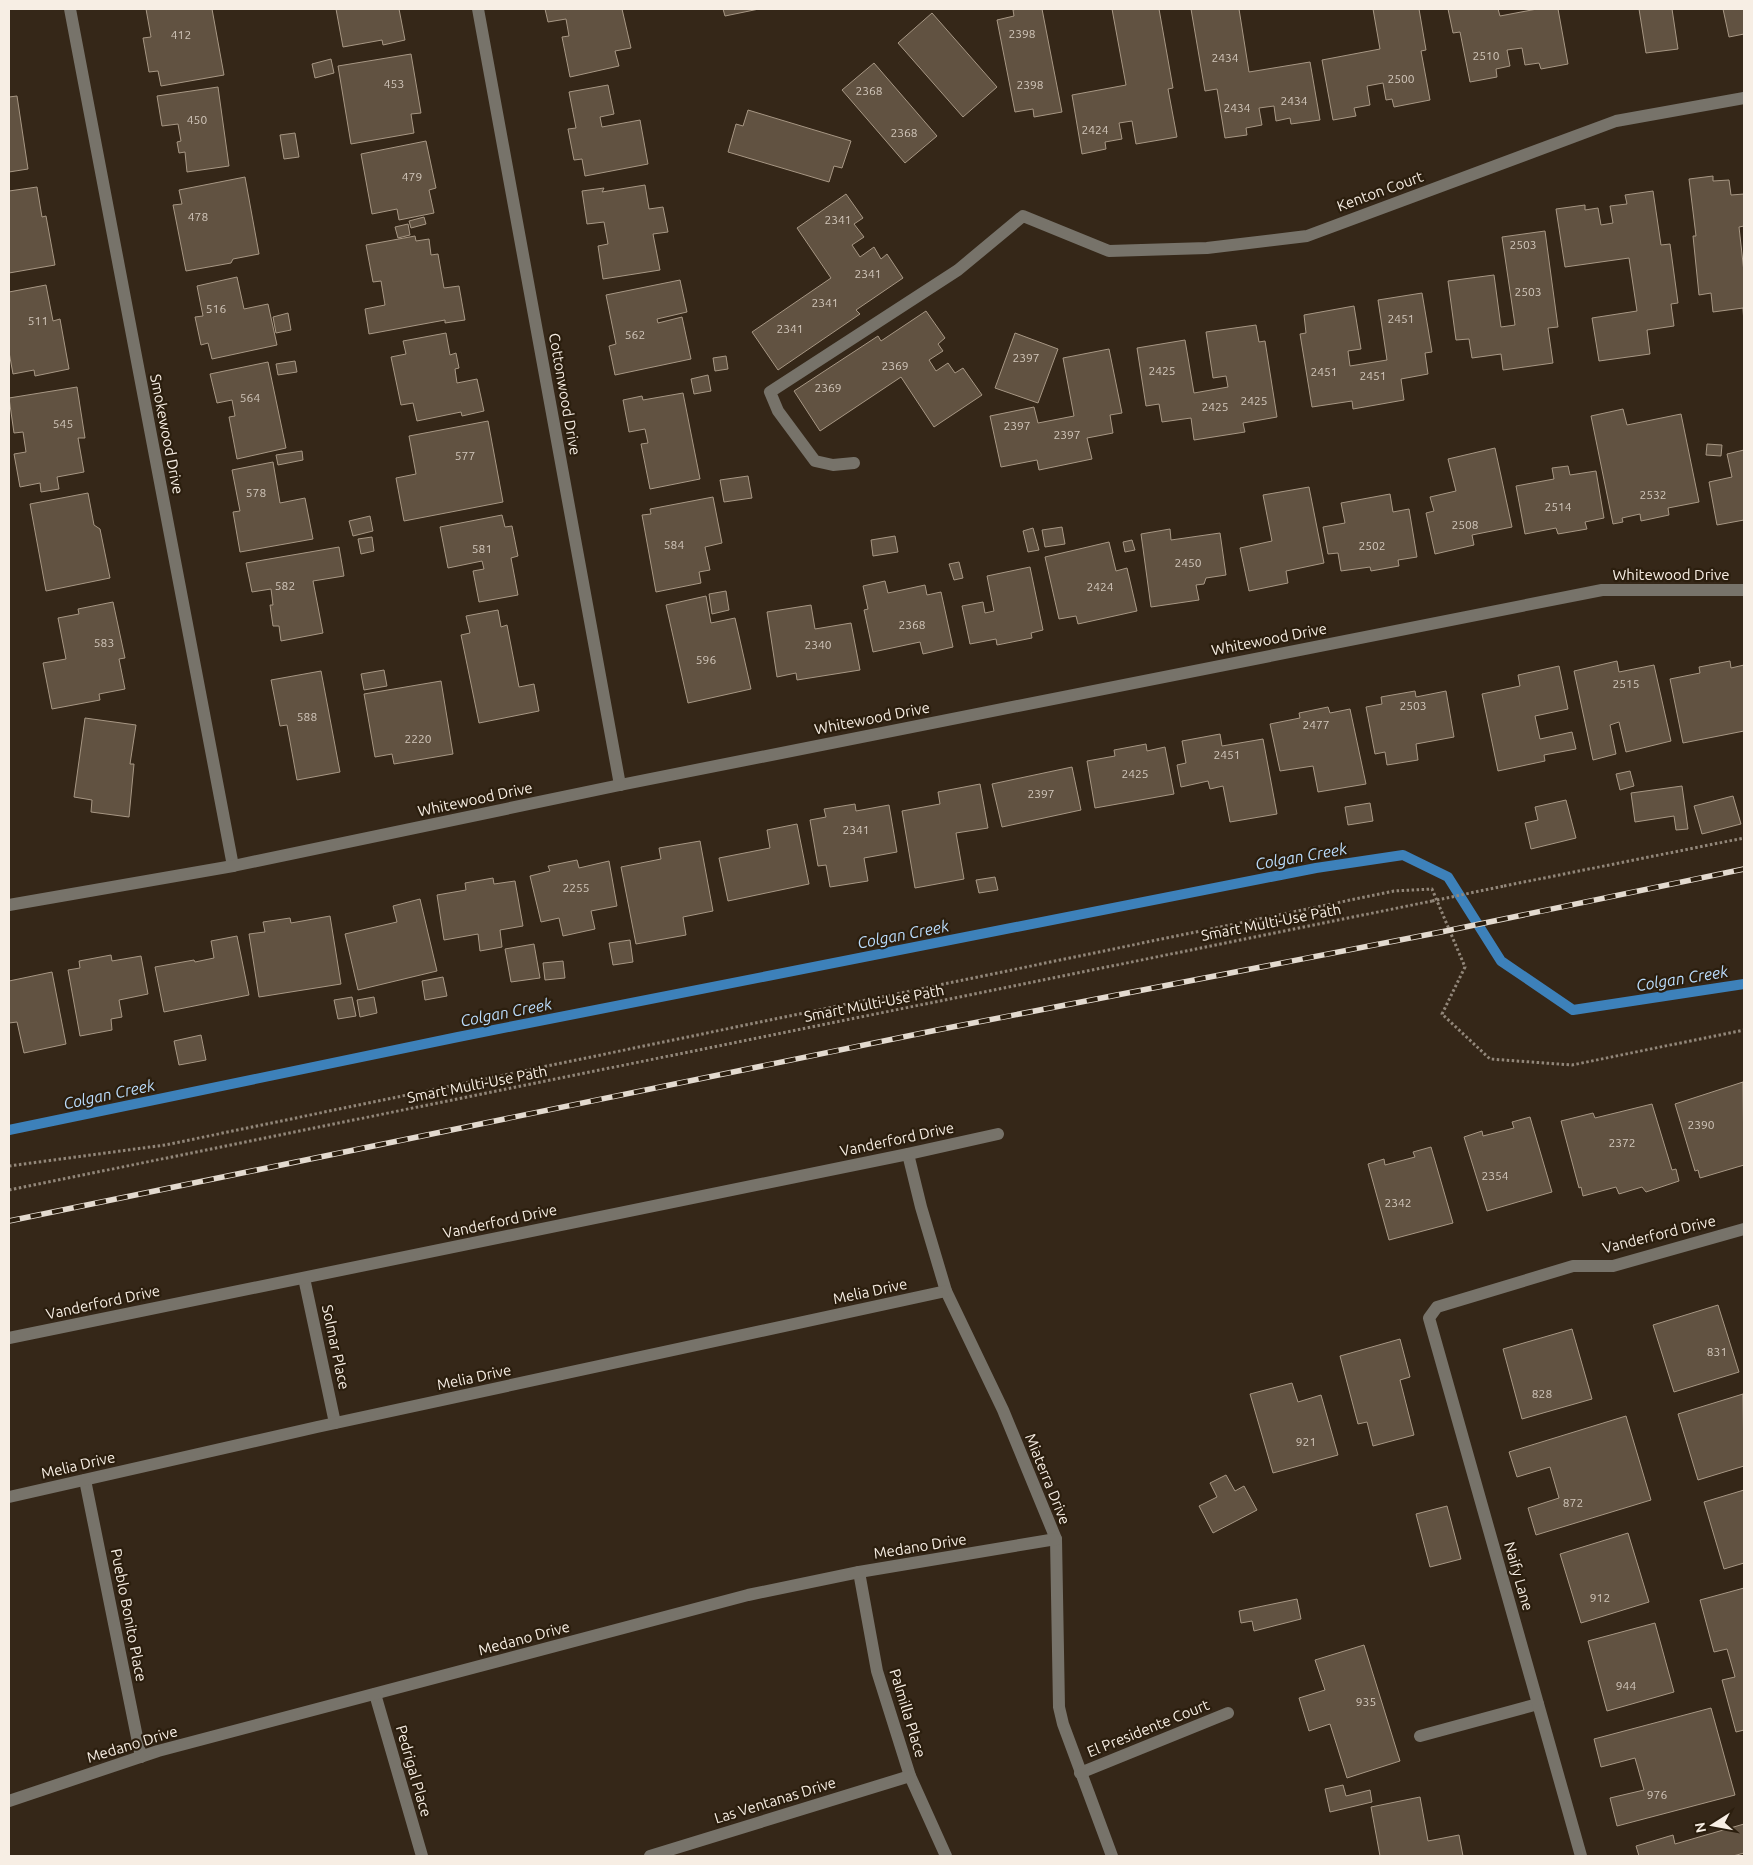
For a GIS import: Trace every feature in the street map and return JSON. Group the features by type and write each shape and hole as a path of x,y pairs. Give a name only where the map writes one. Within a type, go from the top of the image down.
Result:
{"street":[{"name":"Smokewood Drive","path":"70,9 232,866"},
{"name":"Cottonwood Drive","path":"478,9 620,785"},
{"name":"Kenton Court","path":"854,463 833,465 816,462 778,411 770,392 958,270 1023,216 1109,251 1207,248 1307,236 1616,121 1744,98"},
{"name":"Whitewood Drive","path":"9,905 232,866 620,785 1602,590 1744,590"},
{"name":"Vanderford Drive","path":"9,1338 998,1134"},
{"name":"Miaterra Drive","path":"908,1154 921,1207 946,1291 1003,1410 1056,1539 1059,1707 1080,1773 1112,1856"},
{"name":"Vanderford Drive","path":"1437,1307 1573,1266 1613,1266 1744,1229"},
{"name":"Solmar Place","path":"304,1278 335,1423"},
{"name":"Melia Drive","path":"9,1497 335,1423 946,1291"},
{"name":"Naify Lane","path":"1437,1307 1429,1318 1581,1856"},
{"name":"Pueblo Bonito Place","path":"85,1480 141,1757"},
{"name":"Medano Drive","path":"9,1801 141,1757 748,1595 859,1572 1056,1539"},
{"name":"Palmilla Place","path":"859,1572 877,1671 910,1776 946,1856"},
{"name":"Pedrigal Place","path":"375,1694 422,1856"},
{"path":"1420,1736 1538,1704"},
{"name":"El Presidente Court","path":"1080,1773 1228,1713"},
{"name":"Las Ventanas Drive","path":"650,1856 910,1776"}],"path":[{"name":"Smart Multi-Use Path","path":"9,1190 1744,838"},
{"path":"9,1166 164,1144 1394,891 1432,889 1465,967 1442,1014 1490,1059 1572,1065 1744,1030"}],"building":[{"path":"146,9 212,9 224,75 161,86 158,71 149,72 143,38 151,37"},
{"path":"336,9 399,9 405,40 383,45 382,40 343,47"},
{"path":"545,9 622,9 631,48 615,51 619,66 570,77 562,37 569,36 566,19 548,22"},
{"path":"723,9 759,9 725,16"},
{"path":"1042,9 1062,112 1034,117 1033,109 1015,112 997,20 1014,16 1013,10"},
{"path":"1112,9 1159,9 1173,88 1168,89 1177,137 1136,144 1132,121 1119,123 1122,139 1105,142 1106,149 1082,154 1072,95 1126,85"},
{"path":"1191,9 1239,9 1249,72 1310,62 1320,120 1291,124 1290,118 1276,121 1274,106 1259,108 1262,125 1246,128 1247,135 1225,138 1217,89 1205,91"},
{"path":"1373,9 1419,9 1426,50 1421,51 1430,100 1394,107 1392,99 1386,100 1383,83 1367,86 1370,105 1354,108 1356,116 1333,120 1322,60 1380,49"},
{"path":"1448,9 1498,9 1500,16 1537,9 1558,9 1568,64 1541,69 1539,63 1525,65 1522,48 1507,50 1510,66 1496,69 1497,77 1470,82 1460,32 1453,33"},
{"path":"1639,9 1672,9 1678,49 1646,53"},
{"path":"1723,9 1744,9 1744,34 1729,37"},
{"path":"932,13 997,87 963,117 898,43"},
{"path":"411,54 421,113 411,114 414,133 351,144 338,66"},
{"path":"331,59 334,73 315,78 312,64"},
{"path":"874,63 937,136 905,163 842,90"},
{"path":"608,85 614,114 600,117 602,127 640,120 648,164 585,176 582,159 574,160 568,129 576,128 569,92"},
{"path":"218,87 229,166 187,172 185,152 179,153 177,142 181,141 178,124 162,126 157,96"},
{"path":"17,96 28,169 9,172 9,97"},
{"path":"748,110 851,141 842,168 834,166 829,182 728,152 736,124 743,126"},
{"path":"295,133 299,157 284,159 280,135"},
{"path":"426,141 436,188 429,190 434,213 399,220 397,209 372,214 361,154"},
{"path":"1713,176 1713,181 1729,180 1731,195 1744,194 1744,226 1739,227 1744,272 1744,324 1743,308 1713,312 1711,293 1699,295 1693,236 1696,236 1689,179"},
{"path":"245,177 259,254 233,259 231,263 186,271 173,205 182,204 179,190"},
{"path":"645,185 649,209 663,207 668,232 653,234 660,270 603,279 598,246 608,244 604,222 587,224 582,191 604,188 602,192"},
{"path":"37,187 42,217 46,216 55,265 9,273 9,191"},
{"path":"1653,191 1661,245 1670,244 1678,303 1671,304 1674,326 1647,330 1650,354 1599,361 1592,318 1637,311 1629,258 1565,267 1556,209 1585,205 1585,210 1598,208 1601,225 1613,223 1610,206 1627,204 1625,195"},
{"path":"846,194 863,218 854,224 864,237 852,245 860,257 874,247 881,259 887,254 903,278 856,310 860,314 778,370 752,332 831,278 797,228"},
{"path":"424,217 426,224 411,228 409,221"},
{"path":"408,224 410,235 398,238 395,227"},
{"path":"1545,231 1558,327 1548,328 1553,363 1503,370 1501,354 1472,358 1469,339 1456,340 1448,281 1494,275 1501,327 1515,325 1502,237"},
{"path":"415,236 416,241 429,239 431,255 438,254 444,288 459,286 465,320 445,323 445,320 369,334 365,309 385,305 381,281 373,282 366,245"},
{"path":"237,277 244,309 268,304 277,345 212,359 208,343 201,345 195,317 203,316 197,286"},
{"path":"680,280 687,312 657,319 658,323 682,317 691,359 615,375 609,346 616,344 606,295"},
{"path":"46,285 53,321 60,319 69,369 35,376 34,370 13,374 9,352 9,292"},
{"path":"1422,293 1432,352 1425,353 1428,374 1401,379 1404,400 1353,409 1352,401 1312,407 1300,334 1306,333 1304,315 1354,306 1361,349 1348,351 1350,366 1387,360 1378,300"},
{"path":"926,311 945,338 938,344 943,351 929,360 936,371 948,363 955,373 963,368 982,395 934,427 901,377 820,431 794,391 878,336 881,341"},
{"path":"288,313 291,330 276,333 273,317"},
{"path":"1256,325 1259,342 1265,341 1277,417 1243,423 1245,432 1194,440 1191,418 1162,422 1159,404 1146,406 1137,348 1185,340 1194,393 1228,387 1226,376 1213,378 1206,332"},
{"path":"446,333 450,355 456,353 459,368 455,369 457,383 477,379 484,411 462,416 461,412 417,421 413,403 401,405 391,357 406,354 403,341"},
{"path":"1015,333 1058,349 1038,403 995,388"},
{"path":"1109,349 1122,413 1110,415 1113,433 1087,438 1092,459 1039,470 1037,460 1001,467 990,416 1034,407 1038,423 1074,416 1063,358"},
{"path":"726,356 728,369 715,371 713,358"},
{"path":"295,361 297,372 278,375 276,364"},
{"path":"268,362 286,448 237,459 229,417 235,416 232,400 217,403 210,374"},
{"path":"708,375 711,391 694,394 691,379"},
{"path":"77,387 85,438 78,438 84,472 57,477 59,489 41,492 40,483 20,487 14,454 26,452 23,432 14,433 9,398"},
{"path":"683,393 700,479 650,489 641,444 648,443 645,429 629,432 623,400 642,396 643,400"},
{"path":"1623,409 1627,425 1681,414 1699,502 1668,508 1669,515 1641,521 1640,514 1622,518 1623,522 1613,524 1591,416"},
{"path":"488,421 503,502 404,521 396,478 416,474 409,436"},
{"path":"1707,444 1722,445 1721,456 1706,455"},
{"path":"1495,448 1512,527 1472,535 1474,545 1435,554 1426,513 1434,511 1430,497 1456,491 1448,459"},
{"path":"1744,450 1744,520 1717,525 1709,482 1732,477 1727,454"},
{"path":"302,451 303,460 278,465 276,455"},
{"path":"273,462 280,503 305,498 313,539 240,552 233,512 240,511 232,470"},
{"path":"1568,466 1570,475 1596,471 1604,518 1585,522 1587,529 1558,534 1556,528 1525,534 1516,486 1554,479 1552,468"},
{"path":"748,476 752,498 724,502 720,480"},
{"path":"1309,487 1324,563 1286,571 1288,583 1249,591 1240,548 1272,541 1263,495"},
{"path":"88,493 94,525 100,529 110,578 46,591 30,504"},
{"path":"1390,494 1393,512 1409,509 1417,557 1398,560 1399,566 1371,571 1370,567 1341,571 1338,553 1328,554 1323,527 1345,523 1341,503"},
{"path":"713,497 722,543 705,547 710,570 699,572 701,583 656,592 642,515 651,514 650,509"},
{"path":"502,515 505,527 512,526 518,556 511,558 518,595 479,602 473,571 484,569 482,561 448,568 440,527"},
{"path":"370,516 373,531 353,536 349,521"},
{"path":"1062,527 1065,544 1045,547 1042,530"},
{"path":"1033,528 1039,550 1028,552 1023,531"},
{"path":"1170,529 1171,540 1220,533 1226,575 1206,578 1204,584 1196,585 1199,600 1151,607 1141,534"},
{"path":"895,536 898,552 873,556 871,540"},
{"path":"372,537 374,551 361,554 358,539"},
{"path":"1132,540 1135,550 1125,552 1123,542"},
{"path":"1109,542 1116,571 1127,568 1137,611 1078,624 1076,616 1059,619 1045,557"},
{"path":"339,547 344,576 313,581 323,633 281,641 279,626 273,626 270,605 273,605 271,589 252,592 246,563"},
{"path":"959,562 963,578 954,580 949,564"},
{"path":"1030,567 1043,630 1031,633 1032,638 997,645 996,639 970,644 962,606 983,602 985,613 994,611 987,576"},
{"path":"885,581 888,593 925,585 927,595 941,592 953,647 923,654 920,642 873,652 864,610 868,609 863,586"},
{"path":"726,591 729,610 712,614 709,594"},
{"path":"706,596 711,623 735,618 751,689 688,703 666,605"},
{"path":"113,602 125,658 119,659 125,689 99,694 100,700 52,709 43,663 66,659 58,618 79,614 78,609"},
{"path":"811,605 815,629 851,623 860,670 797,680 796,673 777,677 767,612"},
{"path":"498,610 501,627 507,625 519,687 534,684 539,711 479,723 461,635 470,633 466,616"},
{"path":"1617,661 1619,672 1654,665 1671,741 1626,752 1619,722 1610,725 1616,754 1593,760 1574,671"},
{"path":"1730,661 1731,668 1744,665 1744,731 1683,743 1670,679 1700,673 1699,667"},
{"path":"1559,666 1568,709 1535,716 1540,739 1572,732 1576,749 1544,755 1545,761 1498,771 1482,694 1520,686 1518,675"},
{"path":"384,670 387,686 364,690 361,674"},
{"path":"321,671 340,772 297,780 287,725 280,726 271,680"},
{"path":"441,681 453,754 394,764 392,754 375,757 364,694"},
{"path":"1415,691 1416,697 1446,691 1454,737 1416,744 1418,760 1387,765 1385,752 1375,754 1366,707 1382,704 1381,697"},
{"path":"1328,707 1330,713 1350,709 1366,784 1318,792 1313,766 1280,771 1270,724 1300,718 1299,713"},
{"path":"85,718 136,725 130,764 134,764 129,817 91,812 92,800 74,797"},
{"path":"1220,734 1222,746 1263,739 1277,814 1230,822 1223,786 1210,789 1208,781 1181,787 1177,765 1186,763 1182,741"},
{"path":"1146,744 1147,751 1165,747 1174,794 1095,808 1087,761 1115,756 1114,750"},
{"path":"1072,767 1081,810 1002,827 992,784"},
{"path":"1630,771 1634,786 1620,790 1616,774"},
{"path":"980,784 988,828 956,833 964,879 915,888 902,811 940,804 938,792"},
{"path":"1682,786 1688,829 1676,830 1674,816 1635,822 1631,793"},
{"path":"1733,796 1741,824 1702,834 1694,806"},
{"path":"1566,800 1576,838 1531,849 1525,823 1538,820 1535,807"},
{"path":"1370,803 1373,821 1348,825 1345,807"},
{"path":"855,804 856,811 889,805 897,852 864,858 868,881 830,887 826,865 818,866 810,820 826,817 824,809"},
{"path":"797,824 809,884 728,901 719,858 770,848 767,830"},
{"path":"700,841 713,911 683,917 686,935 636,944 621,867 661,859 659,848"},
{"path":"577,860 579,868 609,861 617,906 591,911 595,929 563,936 559,918 541,922 530,876 550,871 548,866"},
{"path":"995,877 998,890 979,893 976,880"},
{"path":"493,878 494,884 515,881 523,926 500,930 502,947 480,951 478,934 444,940 437,895 466,890 465,883"},
{"path":"420,899 437,971 358,990 345,934 397,922 393,906"},
{"path":"330,916 341,984 259,997 249,934 265,932 263,922 290,918 291,923"},
{"path":"237,936 249,995 164,1012 155,967 214,958 211,941"},
{"path":"630,940 633,962 613,965 609,943"},
{"path":"534,944 540,978 511,982 505,949"},
{"path":"111,955 112,961 141,956 148,994 119,1000 122,1017 111,1019 112,1030 80,1036 68,970 80,968 79,961"},
{"path":"563,961 565,978 545,980 543,963"},
{"path":"52,972 66,1044 24,1053 17,1022 9,1023 9,981"},
{"path":"443,977 447,996 425,1000 422,981"},
{"path":"352,997 356,1016 338,1019 334,1000"},
{"path":"374,997 377,1013 360,1017 357,1000"},
{"path":"201,1035 206,1060 179,1065 174,1041"},
{"path":"1743,1082 1744,1165 1700,1178 1698,1170 1695,1171 1675,1104"},
{"path":"1652,1104 1672,1170 1676,1169 1679,1181 1646,1192 1642,1187 1619,1194 1616,1187 1583,1196 1581,1187 1579,1188 1561,1121 1593,1113 1595,1118"},
{"path":"1530,1117 1552,1192 1487,1211 1464,1137 1482,1131 1483,1136 1514,1128 1512,1122"},
{"path":"1431,1147 1453,1223 1389,1240 1368,1164 1384,1159 1385,1165 1415,1157 1413,1152"},
{"path":"1718,1305 1739,1372 1674,1392 1653,1325"},
{"path":"1572,1329 1592,1399 1522,1419 1503,1349"},
{"path":"1400,1339 1410,1377 1400,1380 1414,1435 1373,1446 1367,1422 1358,1424 1340,1356"},
{"path":"1292,1383 1298,1402 1321,1395 1338,1455 1273,1473 1250,1394"},
{"path":"1743,1394 1744,1466 1698,1480 1678,1414"},
{"path":"1626,1416 1651,1500 1536,1535 1528,1508 1559,1498 1550,1467 1517,1477 1509,1452"},
{"path":"1226,1475 1235,1491 1244,1486 1257,1510 1213,1533 1199,1506 1217,1497 1210,1483"},
{"path":"1744,1490 1744,1563 1724,1569 1704,1502"},
{"path":"1447,1506 1461,1559 1430,1567 1416,1514"},
{"path":"1628,1533 1649,1602 1581,1623 1560,1554"},
{"path":"1744,1588 1744,1730 1736,1732 1722,1680 1735,1677 1727,1649 1714,1652 1700,1600"},
{"path":"1297,1599 1301,1619 1254,1631 1252,1621 1241,1623 1239,1611"},
{"path":"1655,1623 1674,1692 1607,1711 1588,1641"},
{"path":"1364,1645 1400,1761 1347,1778 1330,1724 1309,1731 1299,1698 1325,1690 1315,1660"},
{"path":"1711,1708 1735,1795 1617,1826 1610,1798 1644,1790 1635,1758 1601,1767 1594,1739"},
{"path":"1343,1785 1346,1796 1370,1790 1372,1802 1330,1812 1325,1789"},
{"path":"1420,1797 1428,1841 1459,1835 1463,1856 1380,1856 1371,1807"},
{"path":"1744,1824 1744,1853 1733,1856 1639,1856 1636,1846 1673,1835 1675,1844"}],"waterway":[{"name":"Colgan Creek","path":"9,1130 458,1037 1316,868 1403,855 1448,877 1501,961 1573,1010 1744,984"}],"railway":[{"path":"9,1221 937,1030 1441,932 1744,869"}]}
